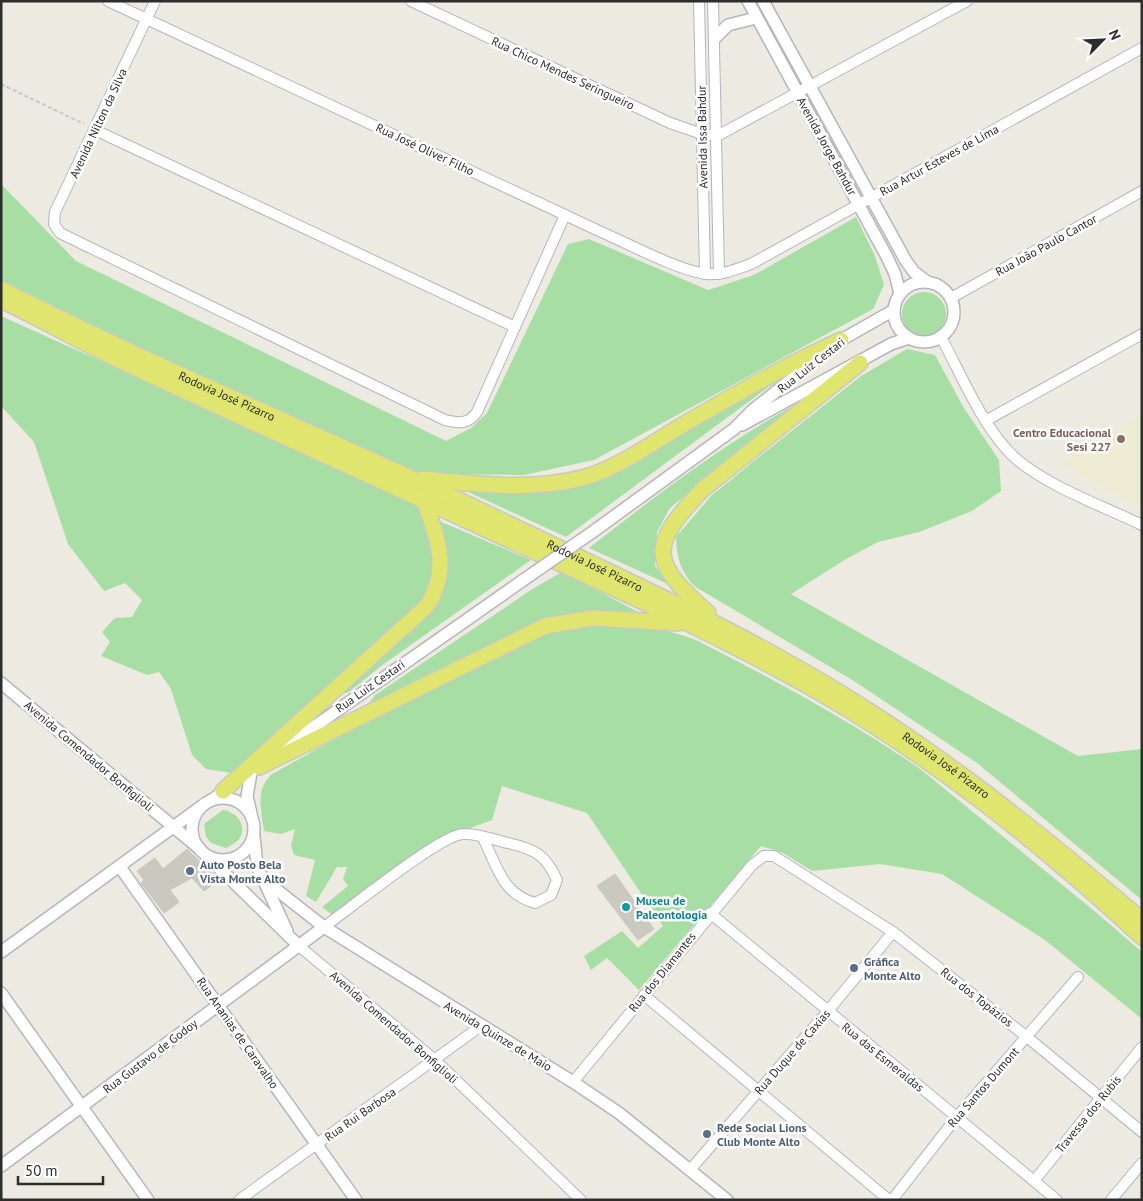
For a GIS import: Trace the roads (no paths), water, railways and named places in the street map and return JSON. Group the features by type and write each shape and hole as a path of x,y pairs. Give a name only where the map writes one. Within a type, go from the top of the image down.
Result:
{"main road":[{"name":"Rodovia José Pizarro","path":"1,289 259,411 412,478 726,629 804,672 937,755 1028,824 1142,920"},
{"name":"Rodovia José Pizarro","path":"5,302 118,360 424,500 686,623 810,687 902,744 1000,815 1142,937"},
{"path":"412,478 513,486 555,483 584,478 609,468 742,390 841,340"},
{"path":"726,629 690,598 669,574 665,565 664,538 679,514 702,490 860,363"},
{"path":"223,791 427,606 436,591 440,552 436,531 424,500"},
{"path":"255,770 546,626 593,618 686,623"}],"street":[{"name":"Rua José Oliver Filho","path":"108,1 565,215 672,262 705,274"},
{"name":"Avenida Nilton da Silva","path":"155,1 55,212 56,228 71,239 445,420 459,423 470,420 477,412 515,327"},
{"name":"Rua Chico Mendes Seringueiro","path":"412,1 670,123 702,134 717,136"},
{"name":"Avenida Issa Bahdur","path":"699,1 705,274"},
{"name":"Avenida Jorge Bahdur","path":"748,1 860,205 895,274 900,294"},
{"name":"Avenida Jorge Bahdur","path":"763,1 906,261 914,272 926,282"},
{"path":"717,136 967,1"},
{"name":"Avenida Issa Bahdur","path":"712,2 720,274"},
{"path":"714,38 728,25 756,18"},
{"name":"Rua Artur Esteves de Lima","path":"705,274 720,274 751,264 1142,48"},
{"path":"95,130 515,327 565,215"},
{"name":"Rua João Paulo Cantor","path":"951,298 1142,192"},
{"path":"926,282 945,289 951,298 954,305 953,322 941,337 927,342 909,338 898,326 894,310 900,294 912,285 926,282"},
{"name":"Rua Luiz Cestari","path":"734,429 754,409 841,340 894,310"},
{"path":"987,420 1142,334"},
{"path":"941,337 978,406 1000,441 1028,469 1142,525"},
{"name":"Rua Luiz Cestari","path":"1,952 120,867 173,825 255,770 308,729 594,531 734,429 860,363 891,344 909,338"},
{"name":"Avenida Comendador Bonfiglioli","path":"1,683 173,825 299,946 435,1060 581,1200"},
{"path":"255,770 247,796 254,831 256,866 289,937"},
{"path":"252,819 243,806 227,798 206,804 196,814 192,832 203,852 216,859 235,858 249,846 254,831"},
{"path":"324,927 437,844 462,834 483,838 523,846 548,860 558,880 551,895 535,903 520,899 506,884 483,838"},
{"name":"Rua dos Topázios","path":"752,864 764,856 774,856 783,859 893,932 1027,1037 1142,1132"},
{"name":"Rua dos Diamantes","path":"573,1082 752,864"},
{"name":"Rua Ananias de Caravalho","path":"120,867 356,1200"},
{"name":"Avenida Quinze de Maio","path":"263,879 324,927 573,1082 619,1113 727,1200"},
{"name":"Rua das Esmeraldas","path":"710,914 1057,1200"},
{"name":"Rua Gustavo de Godoy","path":"1,1166 324,927"},
{"name":"Rua Duque de Caxias","path":"690,1170 827,1012 893,932"},
{"name":"Rua Santos Dumont","path":"890,1200 956,1118 1078,977"},
{"path":"1,993 148,1200"},
{"path":"644,995 890,1200"},
{"name":"Rua Rui Barbosa","path":"239,1200 481,1026"},
{"name":"Travessa dos Rubis","path":"1034,1180 1142,1047"},
{"path":"1111,1200 1142,1163"}],"place":[{"name":"Centro Educacional Sesi 227","path":"1121,439"},
{"name":"Auto Posto Bela Vista Monte Alto","path":"190,871"},
{"name":"Museu de Paleontologia","path":"626,907"},
{"name":"Gráfica Monte Alto","path":"854,968"},
{"name":"Rede Social Lions Club Monte Alto","path":"707,1134"}]}
